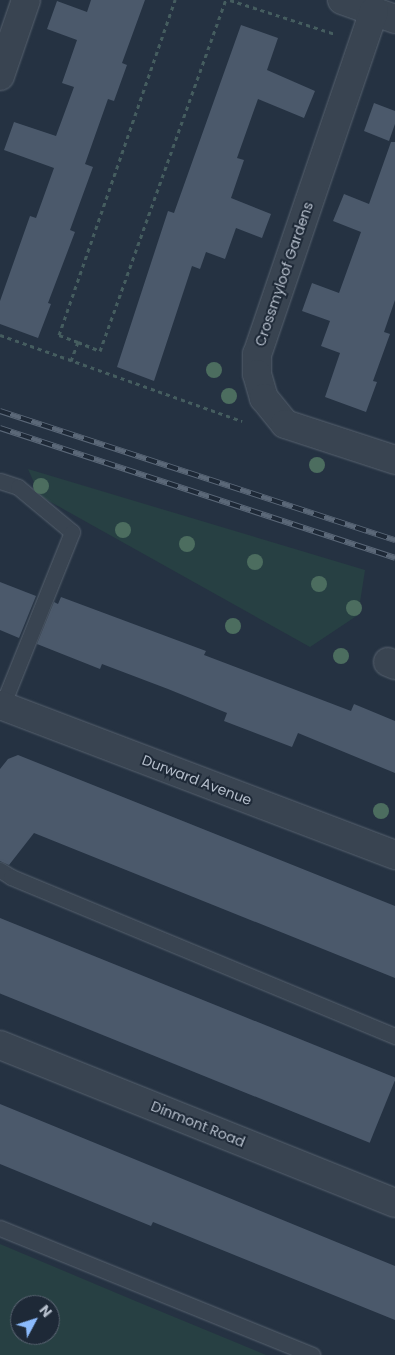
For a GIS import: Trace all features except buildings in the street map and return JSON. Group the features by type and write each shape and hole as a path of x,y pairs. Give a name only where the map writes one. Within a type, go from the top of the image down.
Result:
{"street":[{"path":"0,76 26,0"},
{"name":"Crossmyloof Gardens","path":"285,424 264,398 257,374 257,354 363,43 385,15 342,0"},
{"path":"285,424 395,460"},
{"name":"Durward Avenue","path":"1,706 395,855"},
{"name":"Dinmont Road","path":"0,1046 395,1203"}],"lane":[{"path":"0,481 18,487 72,532 1,706"},
{"path":"0,870 11,877 395,1036"},
{"path":"0,1228 312,1355"}],"path":[{"path":"175,0 59,335 100,351 226,0"},
{"path":"230,0 363,43"},
{"path":"244,5 246,0"},
{"path":"0,335 243,421 285,424"},
{"path":"71,361 78,342"}],"green space":[{"path":"28,469 365,570 358,615 310,647 40,496"},
{"path":"0,1244 133,1300 266,1355 0,1355"}],"railway":[{"path":"0,411 395,540"},
{"path":"0,428 395,558"}]}
